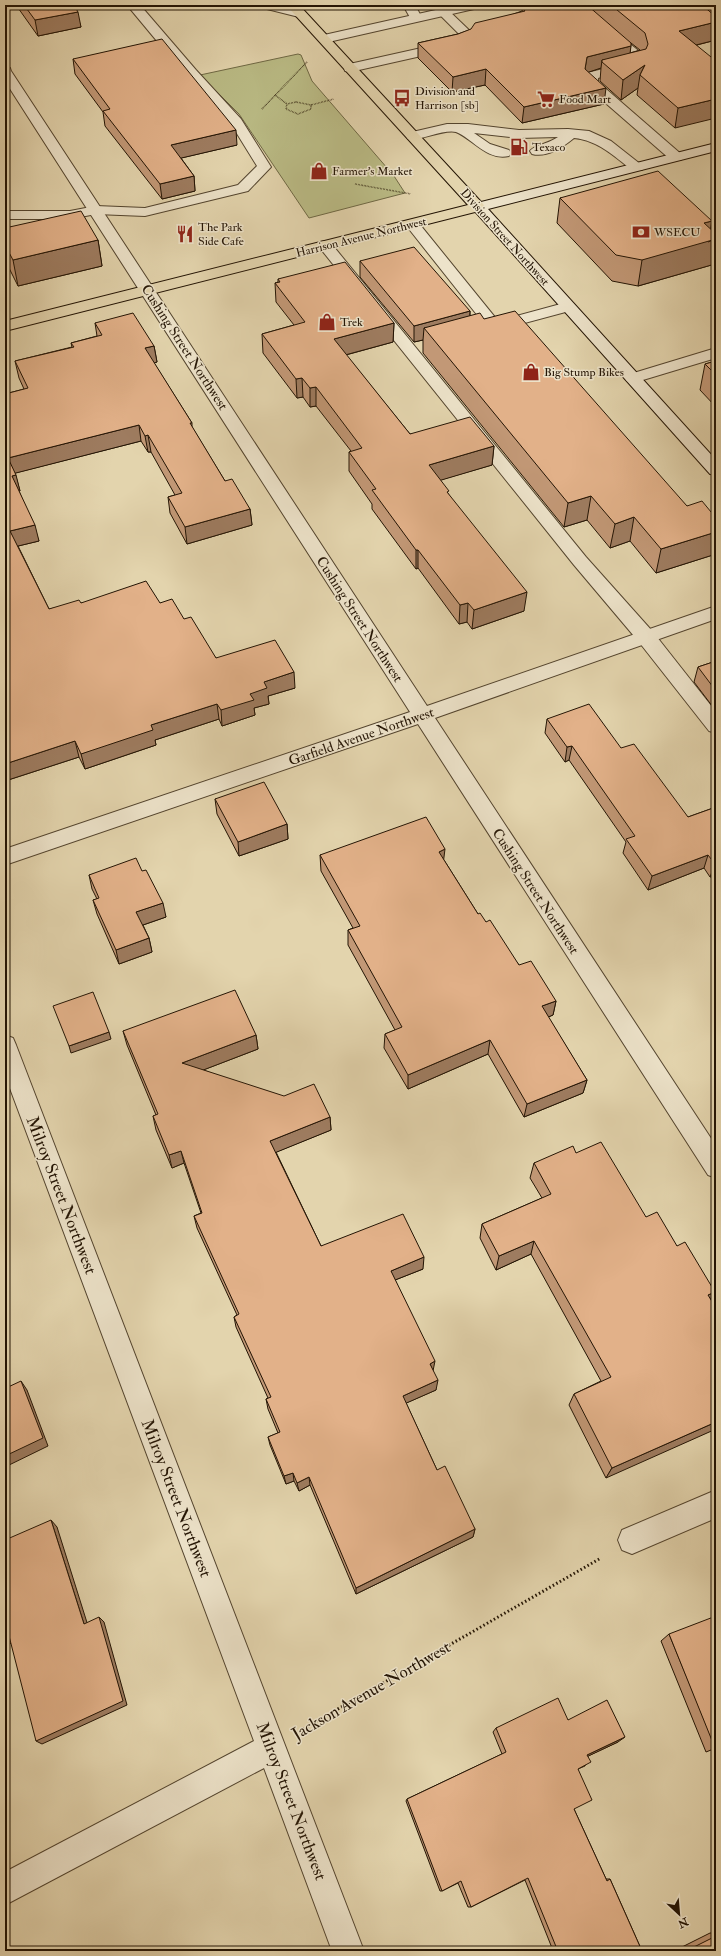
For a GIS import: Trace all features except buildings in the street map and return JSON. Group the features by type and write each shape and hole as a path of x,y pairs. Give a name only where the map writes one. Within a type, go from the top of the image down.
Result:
{"main road":[{"name":"Division Street Northwest","path":"295,9 478,207"},
{"name":"Harrison Avenue Northwest","path":"5,326 478,207"}],"street":[{"path":"5,216 70,215 96,210 145,212 242,188 264,167 241,130 216,99 195,78 133,5"},
{"path":"267,5 295,9"},
{"path":"409,5 416,18"},
{"path":"324,39 474,5"},
{"path":"576,5 636,56 638,64 592,76 591,83 676,157"},
{"path":"350,68 457,44 466,40 467,35 443,12"},
{"name":"Cushing Street Northwest","path":"5,71 716,1167"},
{"path":"413,136 447,128 519,134 571,133 589,135 606,144 637,167"},
{"path":"460,128 485,147 504,153"},
{"path":"537,151 555,146 571,133"},
{"name":"Harrison Avenue Northwest","path":"478,207 716,147"},
{"name":"Division Street Northwest","path":"478,207 716,470"},
{"path":"412,224 487,329 568,307"},
{"path":"325,245 416,348 580,560 646,637 716,726"},
{"path":"633,378 716,353"},
{"name":"Garfield Avenue Northwest","path":"5,857 422,715 716,612"},
{"name":"Milroy Street Northwest","path":"5,1045 348,1951"},
{"path":"632,1540 716,1504"},
{"path":"5,1889 272,1747"}],"path":[{"path":"241,130 309,60"},
{"path":"275,95 287,104 302,101 311,105 334,99"},
{"path":"287,104 286,109 299,114 311,109 311,105"},
{"path":"355,184 417,195"},
{"name":"Jackson Avenue Northwest","path":"272,1747 632,1540"}],"green space":[{"path":"298,54 301,55 312,81 394,176 405,193 309,218 239,114 200,75"}],"place":[{"name":"Division and Harrison [sb]","path":"402,98"},
{"name":"Food Mart","path":"546,99"},
{"name":"Texaco","path":"519,147"},
{"name":"Farmer's Market","path":"319,171"},
{"name":"WSECU","path":"641,232"},
{"name":"The Park Side Cafe","path":"185,234"},
{"name":"Trek","path":"327,322"},
{"name":"Big Stump Bikes","path":"531,372"}]}
